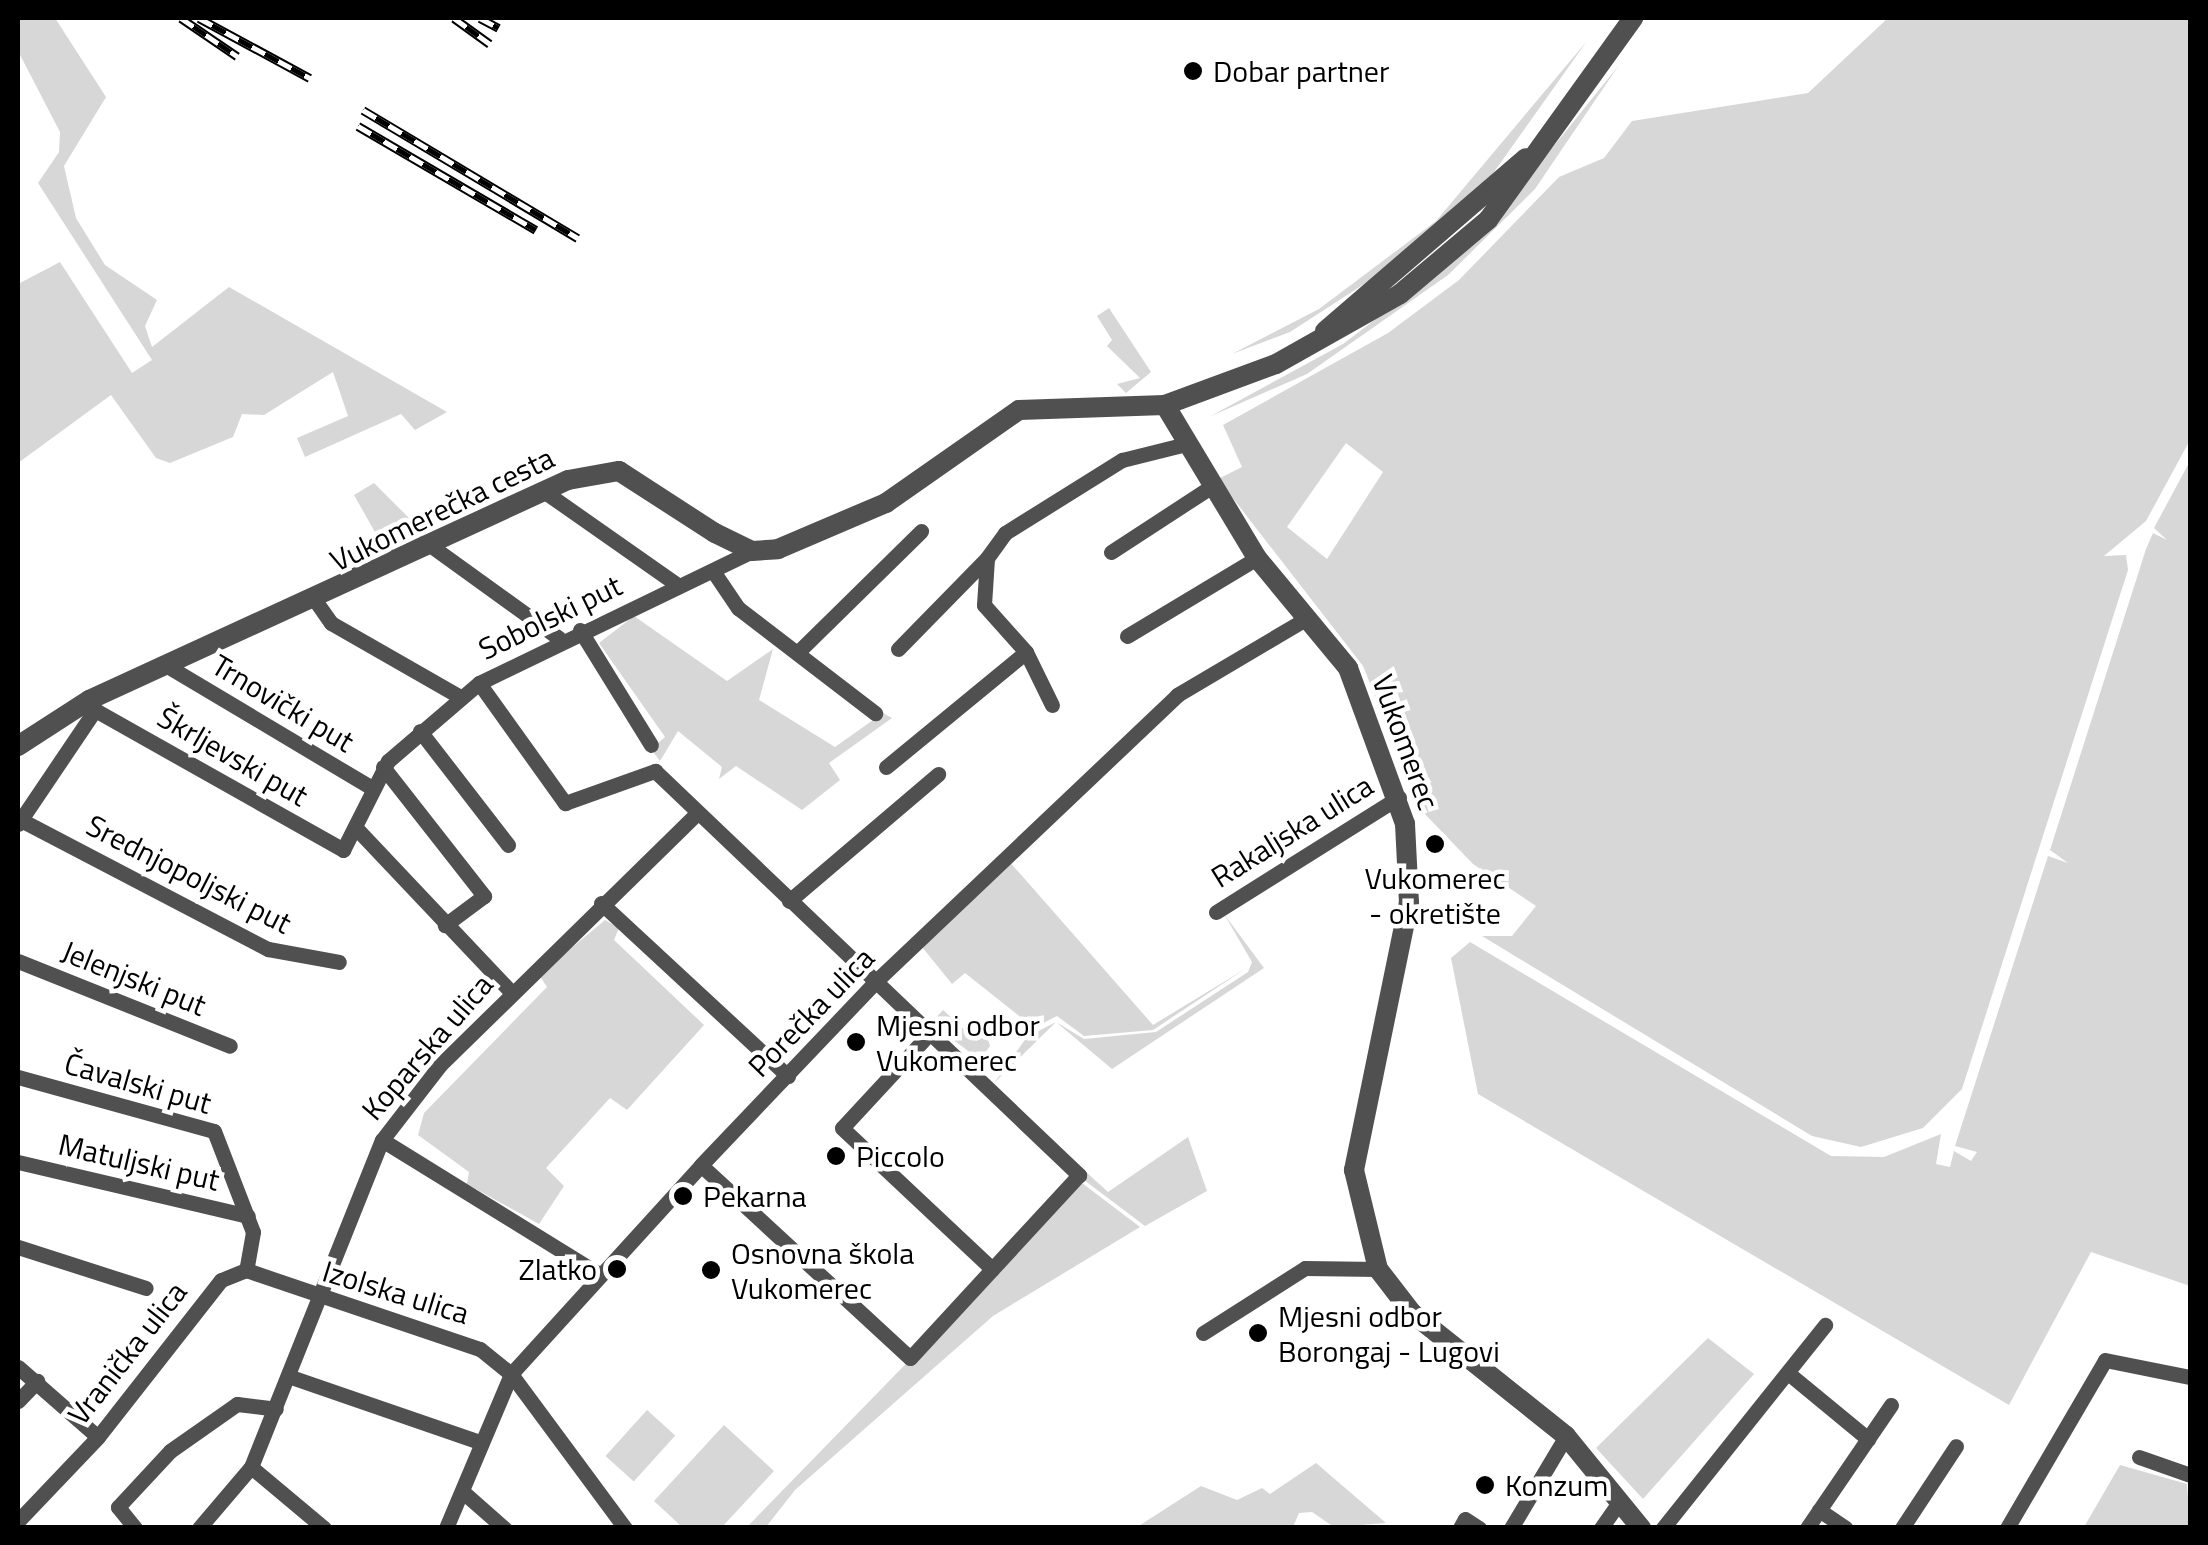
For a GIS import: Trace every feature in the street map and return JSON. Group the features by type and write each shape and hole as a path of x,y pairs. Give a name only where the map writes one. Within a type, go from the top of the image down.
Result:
{"street":[{"path":"752,551 778,549 886,502 1018,410 1166,405 1309,346 1400,294 1470,238 1630,19"},
{"name":"Vukomerec","path":"1166,405 1182,444 1257,558 1348,668 1398,797 1409,902 1354,1170 1378,1269 1412,1313 1566,1436 1640,1528"},
{"path":"898,648 1026,514 1122,460 1182,444"},
{"name":"Vukomerečka cesta","path":"18,746 169,667 434,548 542,490 619,471 752,551"},
{"path":"1111,552 1209,488"},
{"path":"542,490 679,586"},
{"path":"797,653 921,532"},
{"path":"434,548 559,638"},
{"name":"Sobolski put","path":"343,850 368,786 383,767 420,730 479,683 559,638 752,551"},
{"path":"987,558 984,605 1026,652 1052,705"},
{"path":"1126,636 1257,558"},
{"path":"713,571 738,608 875,713"},
{"path":"317,603 331,623 460,697"},
{"name":"Porečka ulica","path":"446,1528 510,1374 701,1165 875,982 1177,695 1309,617"},
{"path":"580,630 651,746"},
{"path":"886,767 1026,652"},
{"name":"Trnovički put","path":"169,667 368,786"},
{"path":"479,683 564,803 656,771 695,815 1079,1175 910,1358 701,1165"},
{"path":"18,821 92,705"},
{"name":"Škrljevski put","path":"92,705 343,850"},
{"path":"420,730 508,845"},
{"path":"383,767 484,896 445,925"},
{"path":"789,901 938,774"},
{"name":"Rakaljska ulica","path":"1216,912 1398,797"},
{"name":"Koparska ulica","path":"199,1528 251,1467 288,1376 314,1296 382,1140 511,992 695,815"},
{"name":"Srednjopoljski put","path":"18,821 268,948 339,962"},
{"path":"355,827 511,992"},
{"path":"601,903 788,1076"},
{"name":"Jelenjski put","path":"18,961 230,1046"},
{"path":"930,1034 842,1128 992,1269"},
{"name":"Čavalski put","path":"18,1078 214,1131 248,1216"},
{"path":"382,1140 601,1275"},
{"name":"Matuljski put","path":"18,1162 248,1216"},
{"path":"246,1270 248,1216"},
{"path":"18,1247 146,1288"},
{"path":"1203,1333 1305,1268 1378,1269"},
{"name":"Izolska ulica","path":"246,1270 314,1296 462,1338 510,1374 625,1528"},
{"name":"Vranička ulica","path":"18,1521 98,1437 221,1280 246,1270"},
{"path":"1663,1528 1825,1326"},
{"path":"2006,1528 2105,1360 2190,1377"},
{"path":"18,1367 98,1437"},
{"path":"1788,1373 1868,1439"},
{"path":"288,1376 480,1442"},
{"path":"18,1401 37,1381"},
{"path":"136,1528 118,1507 170,1451 238,1404 276,1408"},
{"path":"1807,1528 1891,1405"},
{"path":"1511,1528 1566,1436"},
{"path":"1902,1528 1956,1446"},
{"path":"2140,1456 2190,1474"},
{"path":"251,1467 324,1528"},
{"path":"463,1492 504,1528"},
{"path":"1601,1528 1620,1501"},
{"path":"1818,1510 1846,1528"},
{"path":"1460,1528 1465,1519 1478,1528"}],"shaded area":[{"path":"18,18 55,18 106,97 64,166 76,218 105,265 157,300 145,326 152,347 229,287 447,412 415,430 401,414 305,457 297,438 348,416 333,372 264,415 242,414 233,437 170,463 156,458 111,395 18,463 18,284 60,262 132,373 152,360 38,183 59,152 60,132 18,51"},
{"path":"1888,18 2190,18 2190,440 2146,521 2104,556 2126,555 2128,570 1962,1089 1923,1128 1861,1147 1812,1136 1482,936 1512,936 1536,906 1473,864 1421,810 1363,666 1218,479 1242,467 1223,425 1388,333 1459,280 1559,177 1604,158 1632,121 1808,93","holes":["1346,443 1383,472 1327,559 1287,527"]},
{"path":"1587,41 1489,179 1375,277 1290,332 1232,354 1319,309 1436,221"},
{"path":"1619,65 1535,189 1448,275 1307,374 1209,417 1343,344 1476,243"},
{"path":"1109,308 1151,372 1126,393 1117,384 1140,378 1107,346 1112,340 1097,316"},
{"path":"2190,461 2190,1286 2091,1252 2009,1405 1478,1094 1451,958 1470,942 1831,1156 1884,1157 1941,1134 1936,1164 1950,1167 1954,1151 1971,1161 1977,1152 1955,1146 2048,856 2068,863 2050,850 2146,549 2153,533 2167,540 2154,528"},
{"path":"374,483 428,537 389,557 354,495"},
{"path":"634,616 727,681 773,649 759,700 835,747 883,713 892,718 829,763 840,780 802,810 736,766 719,779 722,767 678,731 660,761 651,749 665,737 599,643"},
{"path":"1008,860 1153,1025 1245,969 1153,1030 1084,1036 1057,1016 1026,1032 1028,1023 965,973 952,984 922,947"},
{"path":"1224,914 1264,968 1112,1069 1056,1022 1084,1039 1156,1032 1248,972 1252,962"},
{"path":"605,920 619,928 614,940 704,1025 627,1110 610,1098 546,1168 564,1186 539,1224 467,1184 469,1172 418,1135 424,1113 547,987 539,975"},
{"path":"943,1010 977,1041 986,1033 990,1046 980,1060 931,1023"},
{"path":"1056,1022 994,1083 1027,1037"},
{"path":"1188,1137 1207,1191 1145,1226 1084,1180 1085,1171 1108,1192"},
{"path":"1082,1183 1140,1227 993,1316 795,1490 766,1527 746,1528"},
{"path":"1708,1338 1754,1374 1643,1499 1596,1448"},
{"path":"647,1410 675,1435 634,1482 606,1456"},
{"path":"724,1425 774,1471 722,1527 682,1527 654,1501"},
{"path":"1316,1463 1386,1523 1334,1527 1312,1512 1299,1513 1293,1527 1137,1527 1201,1486 1237,1500 1262,1488 1270,1494"},
{"path":"2120,1465 2187,1484 2190,1527 2084,1527"}],"railway":[{"path":"181,18 237,56"},
{"path":"199,18 310,78"},
{"path":"454,18 490,44"},
{"path":"480,18 499,28"},
{"path":"363,110 578,238"},
{"path":"358,126 536,230"}],"place":[{"name":"Dobar partner","path":"1193,71"},
{"name":"Vukomerec - okretište","path":"1435,844"},
{"name":"Mjesni odbor Vukomerec","path":"856,1042"},
{"name":"Piccolo","path":"836,1156"},
{"name":"Pekarna","path":"683,1196"},
{"name":"Zlatko","path":"617,1269"},
{"name":"Osnovna škola Vukomerec","path":"711,1270"},
{"name":"Mjesni odbor Borongaj - Lugovi","path":"1258,1333"},
{"name":"Konzum","path":"1485,1485"}]}
